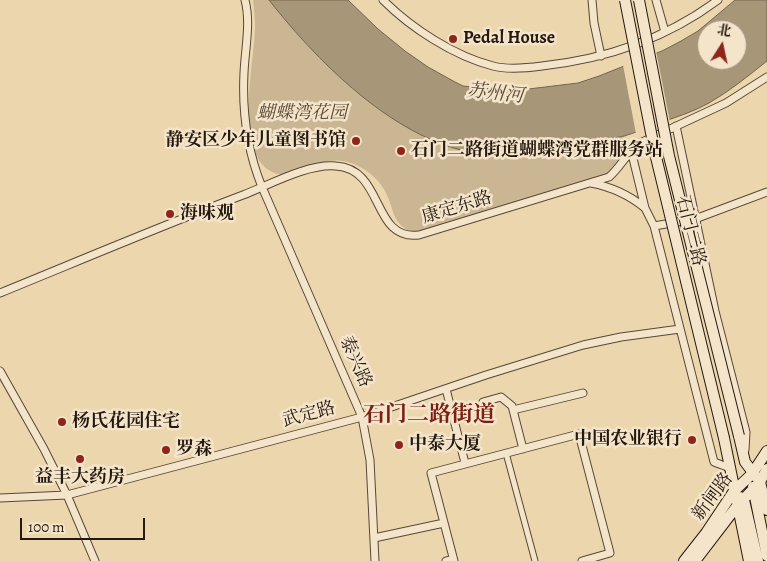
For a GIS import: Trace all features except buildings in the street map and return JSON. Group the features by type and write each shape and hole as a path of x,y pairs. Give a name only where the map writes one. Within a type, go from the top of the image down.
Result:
{"main road":[{"name":"石门二路","path":"625,0 655,153 724,438 734,491"},
{"name":"石门二路","path":"639,0 669,156 745,462 756,486"},
{"name":"新闸路","path":"684,561 706,533 734,491 752,474 767,451"},
{"name":"新闸路","path":"695,561 756,486 767,469"},
{"path":"756,486 767,510"},
{"path":"756,486 767,556"},
{"path":"734,491 741,503 758,561"},
{"path":"741,503 749,561"}],"street":[{"name":"泰兴路","path":"245,0 248,23 244,85 245,122 252,159 262,187 362,417 370,460 375,561"},
{"path":"383,0 392,9 433,39 460,54 494,66 524,68 601,56 636,45 694,17 718,0"},
{"path":"592,0 594,23 601,56"},
{"path":"656,0 665,32"},
{"name":"康定东路","path":"0,293 282,178 323,166 347,167 357,172 365,179 378,202 384,218 392,229 403,235 419,235 609,177 621,165 631,150 640,143 726,103 767,76"},
{"name":"石门二路","path":"676,126 715,311 746,432 745,462"},
{"name":"石门二路","path":"631,150 645,208 654,226 714,462 730,468"},
{"name":"石门二路","path":"591,183 608,186 622,192 645,208"},
{"path":"654,226 695,219 767,192"},
{"name":"武定路","path":"0,498 67,495 362,417 593,343 680,329"},
{"path":"0,371 44,449 67,495 95,561"},
{"path":"446,389 465,464"},
{"path":"513,410 583,393"},
{"path":"483,402 501,397 512,406 523,449"},
{"path":"446,561 454,560 430,473 579,434 610,554 582,561"},
{"path":"506,453 535,561"},
{"path":"374,538 444,523"}],"green space":[{"name":"蝴蝶湾花园","path":"253,0 269,0 307,45 356,92 413,130 434,140 548,149 626,136 627,142 623,157 608,173 440,227 411,232 397,221 387,195 378,181 371,174 356,165 338,160 330,161 286,175 268,170 257,156 251,137 249,113 255,27"}],"water":[{"name":"苏州河","path":"269,0 348,0 378,29 405,51 455,82 463,86 512,91 578,83 662,51 697,32 697,70 747,70 747,20 711,20 735,0 767,0 767,61 709,103 690,112 624,136 528,153 493,155 460,150 428,138 397,121 367,100 339,77 313,51"}],"pier":[{"path":"656,51 670,122 636,134 623,65"}],"place":[{"name":"Pedal House","path":"453,39"},
{"name":"静安区少年儿童图书馆","path":"356,141"},
{"name":"石门二路街道蝴蝶湾党群服务站","path":"401,151"},
{"name":"海味观","path":"170,214"},
{"name":"杨氏花园住宅","path":"62,422"},
{"name":"中国农业银行","path":"692,440"},
{"name":"中泰大厦","path":"399,445"},
{"name":"罗森","path":"166,450"},
{"name":"益丰大药房","path":"80,459"}],"district":[{"name":"石门二路街道","path":"429,416"}]}
